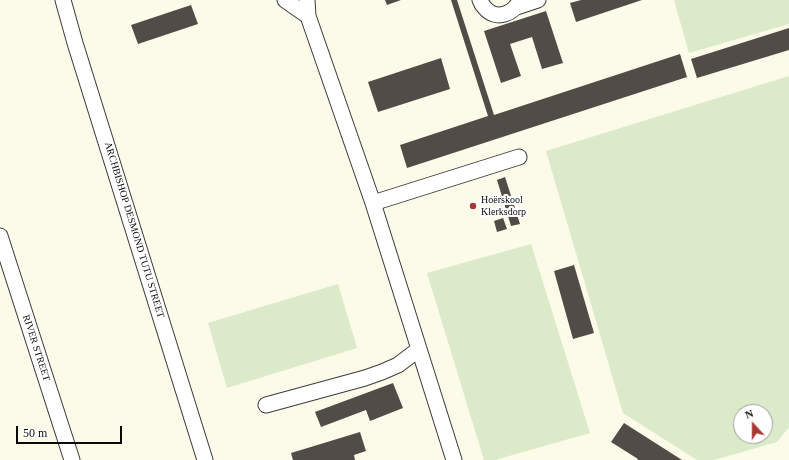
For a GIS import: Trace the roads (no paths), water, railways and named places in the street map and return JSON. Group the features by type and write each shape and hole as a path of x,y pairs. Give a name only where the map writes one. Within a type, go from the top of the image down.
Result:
{"street":[{"name":"ARCHBISHOP DESMOND TUTU STREET","path":"63,0 75,43 205,460"},
{"path":"285,0 308,16"},
{"path":"307,0 308,16 373,203 454,460"},
{"path":"480,0 484,8 492,14 501,15 510,13 519,4 538,0"},
{"path":"373,203 519,157"},
{"name":"RIVER STREET","path":"0,236 72,460"},
{"path":"266,405 382,372 398,365 419,349"}],"place":[{"name":"Hoërskool Klerksdorp","path":"473,206"}]}
